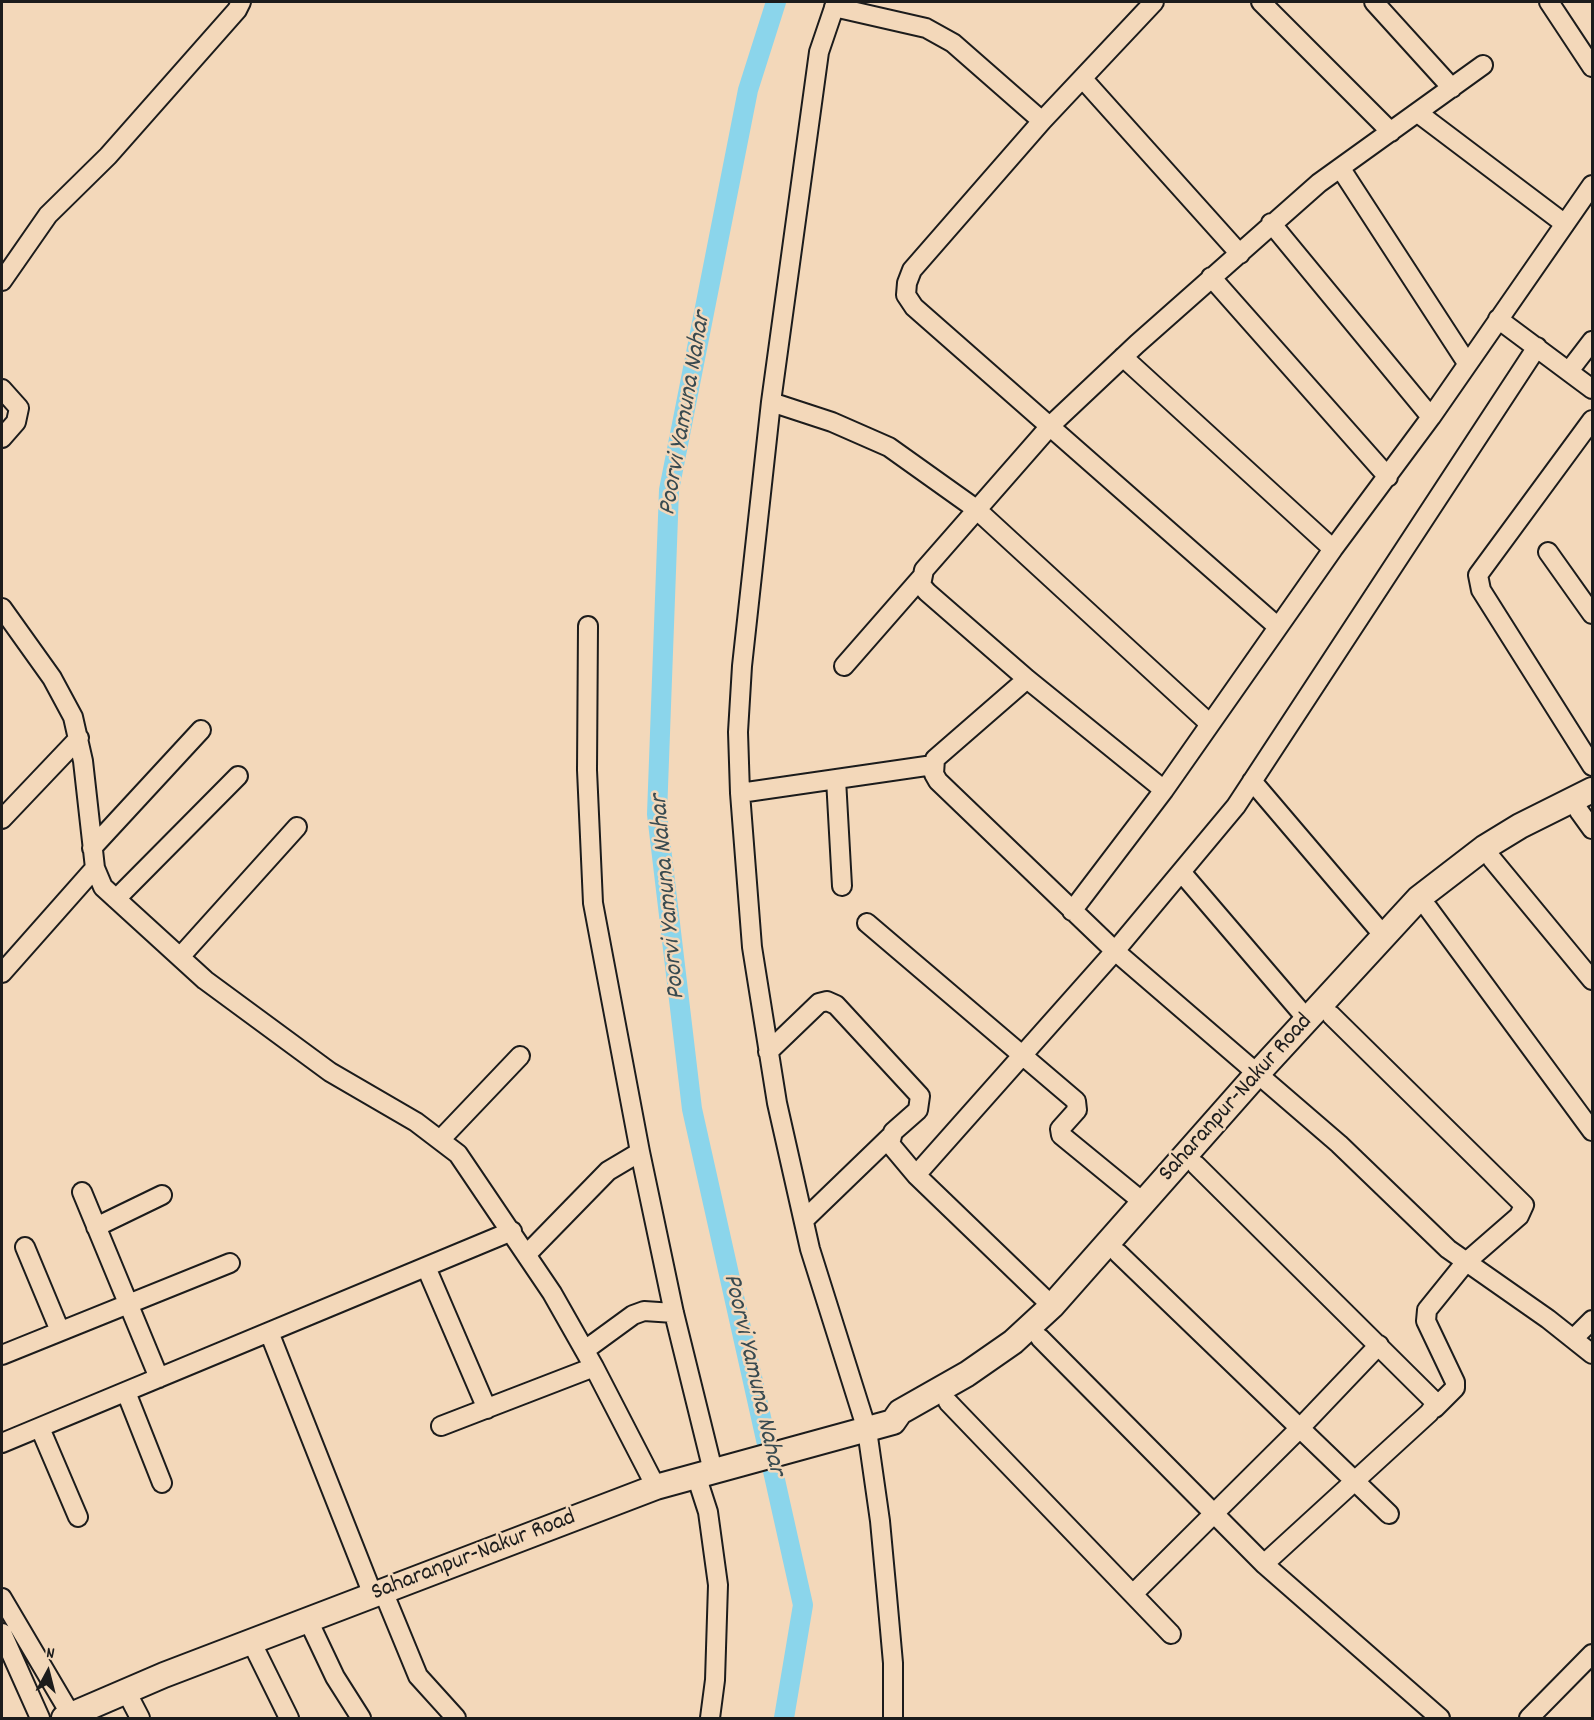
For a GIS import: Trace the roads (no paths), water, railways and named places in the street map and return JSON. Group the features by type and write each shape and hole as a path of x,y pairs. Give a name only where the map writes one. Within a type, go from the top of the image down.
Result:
{"main road":[{"name":"Saharanpur-Nakur Road","path":"68,1717 251,1641 656,1487 893,1422 905,1423 948,1402 1011,1362 1040,1338 1196,1165 1307,1019 1419,898 1484,848 1520,826 1593,790"},
{"name":"Saharanpur-Nakur Road","path":"893,1422 900,1412 966,1374 1013,1342 1052,1306 1144,1203 1262,1079 1331,1015 1428,908 1492,859 1588,815"}],"street":[{"path":"2,281 48,215 108,156 237,10 241,2"},
{"path":"1154,2 1042,122 912,270 907,283 906,295 914,307 1051,425 1278,627"},
{"path":"1261,2 1391,132"},
{"path":"1374,2 1452,88"},
{"path":"1549,2 1593,67"},
{"path":"893,1719 893,1663 880,1521 810,1249 777,1103 752,947 740,794 738,732 742,666 771,402 819,52 835,4 926,28 952,43 1042,122"},
{"path":"1164,790 1027,679 927,592 921,585 924,570 1051,425 1211,277 1240,254 1270,223 1320,183 1483,65"},
{"path":"1083,79 1240,254"},
{"path":"1418,113 1565,224"},
{"path":"1341,169 1467,363"},
{"path":"1072,911 1164,790 1333,549 1431,417 1593,185"},
{"path":"1270,223 1431,417"},
{"path":"1211,277 1388,477"},
{"path":"1498,319 1593,389"},
{"path":"1569,371 1593,340"},
{"path":"916,1175 1115,951 1229,815 1537,348"},
{"path":"1123,357 1333,549"},
{"path":"2,389 19,408 16,422 2,438"},
{"path":"771,402 832,422 889,447 976,509 1210,724"},
{"path":"1593,420 1478,575 1481,590 1593,766"},
{"path":"1548,552 1593,614"},
{"path":"844,666 921,578"},
{"path":"2,608 52,678 73,717 79,738 95,868 103,887 206,980 330,1072 441,1138 473,1173 527,1254 585,1350 656,1487"},
{"path":"588,626 589,864 601,954 674,1313 711,1472 708,1512 718,1586 715,1680 710,1719"},
{"path":"740,794 933,765 940,754 1027,679"},
{"path":"92,848 201,730"},
{"path":"2,819 79,738"},
{"path":"933,765 938,781 1072,911 1115,951 1358,1161 1430,1233 1465,1263 1575,1338 1593,1354"},
{"path":"116,899 238,776"},
{"path":"836,779 842,886"},
{"path":"1252,780 1384,936"},
{"path":"180,957 297,827"},
{"path":"1492,859 1593,980"},
{"path":"2,973 95,868"},
{"path":"1182,873 1307,1019"},
{"path":"1428,908 1593,1131"},
{"path":"867,924 1076,1101 1077,1110 1060,1129 1061,1135 1144,1203"},
{"path":"768,1052 819,1003 827,1001 836,1005 920,1096 918,1110 804,1220"},
{"path":"1264,1564 1455,1388 1455,1382 1426,1316 1431,1305 1465,1263 1519,1216 1524,1205 1331,1015"},
{"path":"441,1138 520,1056"},
{"path":"890,1137 892,1149 916,1175 1052,1306"},
{"path":"527,1254 608,1171 640,1152"},
{"path":"1196,1165 1432,1397 1435,1408"},
{"path":"82,1192 159,1378"},
{"path":"96,1227 162,1195"},
{"path":"2,1443 512,1231"},
{"path":"25,1247 60,1331"},
{"path":"1118,1252 1389,1514"},
{"path":"2,1355 128,1302 230,1263"},
{"path":"426,1267 487,1409"},
{"path":"585,1350 633,1314 645,1311 674,1313"},
{"path":"1575,1338 1593,1320"},
{"path":"269,1332 378,1593 418,1676 456,1719"},
{"path":"1040,1338 1264,1564 1440,1719"},
{"path":"1133,1594 1300,1428 1379,1345"},
{"path":"441,1426 594,1367"},
{"path":"126,1392 162,1483"},
{"path":"948,1402 1171,1634"},
{"path":"40,1428 78,1517"},
{"path":"2,1598 68,1717"},
{"path":"308,1620 334,1677 361,1719"},
{"path":"2,1633 40,1719"},
{"path":"251,1641 289,1719"},
{"path":"1529,1719 1593,1654"},
{"path":"126,1691 140,1719"}],"waterway":[{"name":"Poorvi Yamuna Nahar","path":"776,2 748,90 669,490 657,814 692,1109 803,1605 784,1718"}]}
